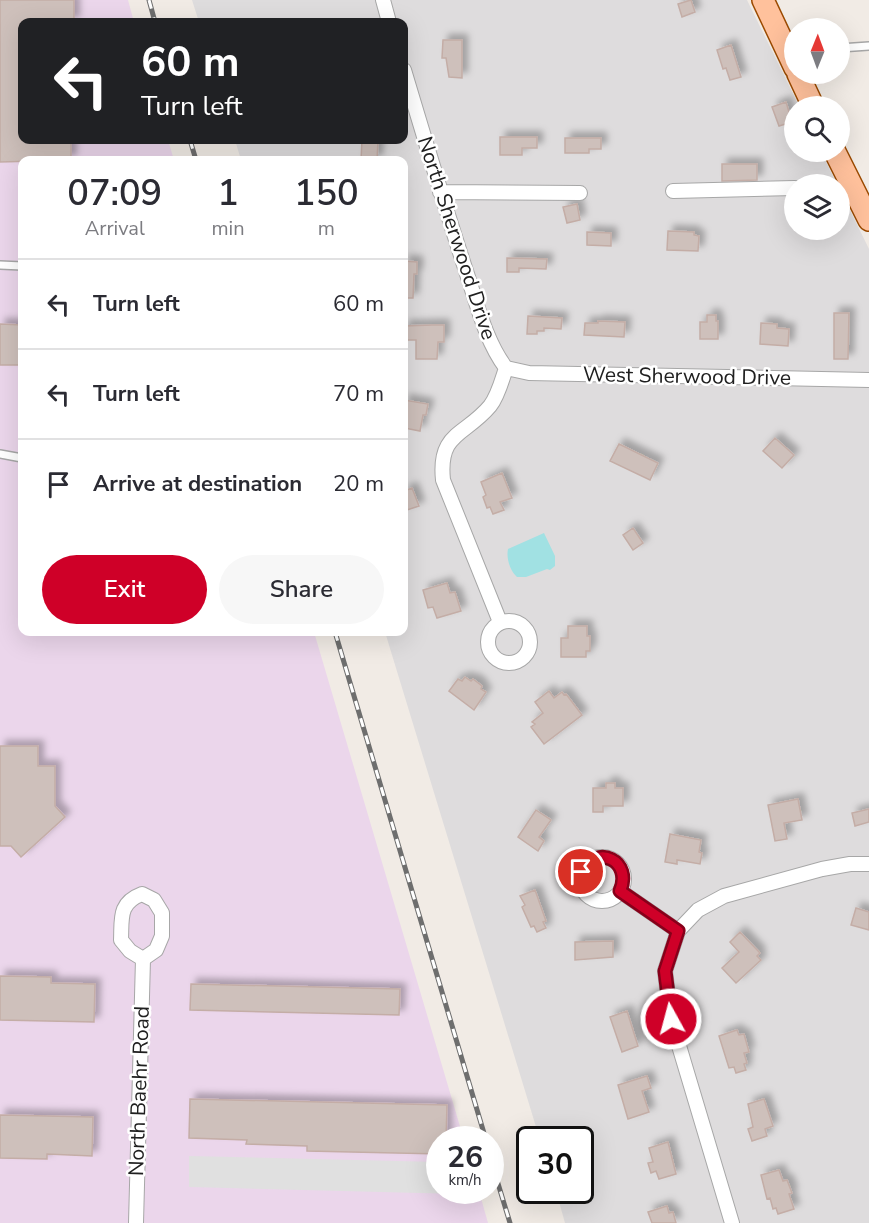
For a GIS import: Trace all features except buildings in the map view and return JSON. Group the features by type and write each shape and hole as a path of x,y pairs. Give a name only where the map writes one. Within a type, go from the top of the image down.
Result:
{"main road":[{"path":"763,0 784,41"},
{"path":"850,192 869,220"}],"street":[{"path":"383,0 388,18"},
{"name":"North Sherwood Drive","path":"408,84 440,192 487,332 506,368"},
{"path":"673,191 784,188"},
{"path":"440,192 580,193"},
{"path":"500,622 443,480 442,464 452,439 480,417 492,403 506,368"},
{"name":"West Sherwood Drive","path":"506,368 528,373 869,380"},
{"path":"732,1223 671,1019 665,971 678,931 698,910 724,896 822,869 850,864 869,864"},
{"path":"620,891 678,931"},
{"name":"North Baehr Road","path":"136,1223 143,959"}],"lane":[{"path":"850,47 869,46"},
{"path":"0,266 18,266"},
{"path":"0,454 18,457"}],"shaded area":[{"path":"0,0 128,0 133,18 18,18 18,144 169,144 173,156 18,156 18,636 315,636 460,1126 426,1126 426,1204 483,1204 488,1223 0,1223"},
{"path":"192,0 747,0 784,75 784,84 788,84 794,96 784,96 784,162 826,162 832,174 784,174 784,240 850,240 850,210 869,249 869,1223 565,1223 560,1204 594,1204 594,1126 536,1126 386,636 408,636 408,156 240,156 236,144 408,144 408,18 198,18"},
{"path":"189,1156 426,1162 426,1193 189,1187"}],"water":[{"path":"544,533 555,556 555,566 550,570 526,577 517,577 509,564 508,549"}],"railway":[{"path":"149,0 154,18"},
{"path":"191,144 195,156"},
{"path":"336,636 482,1126"},
{"path":"504,1203 510,1223"}],"route":[{"path":"581,872 590,861 604,857 611,859 622,870 623,884 620,891 678,931 665,971 671,1019"}]}
